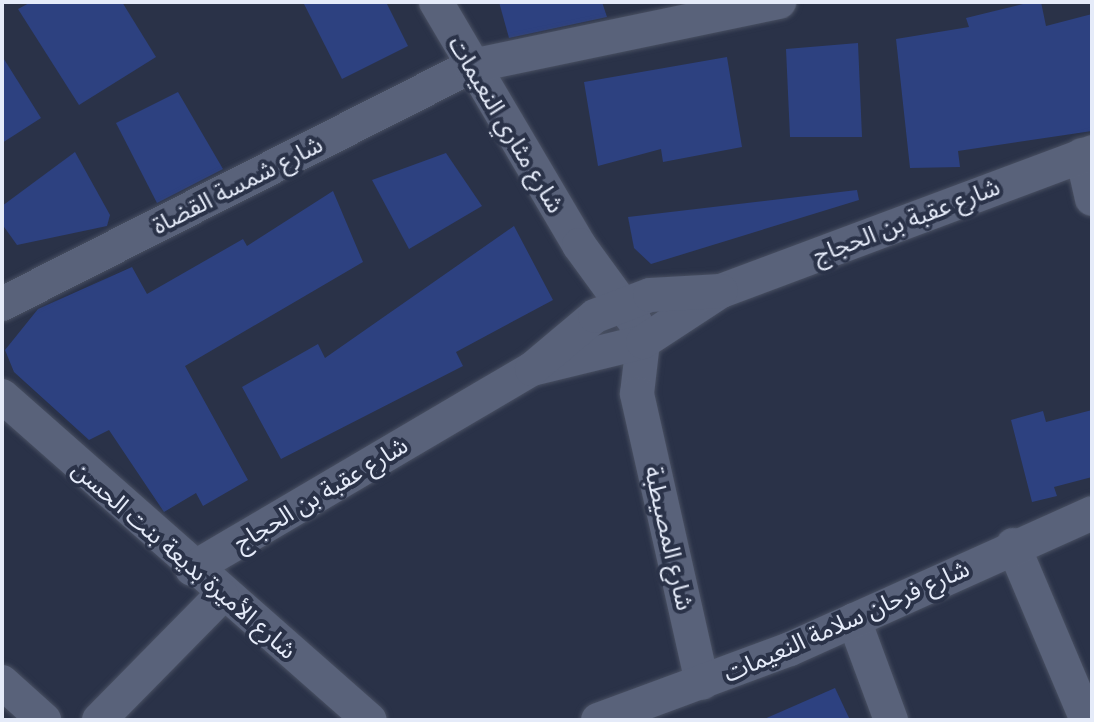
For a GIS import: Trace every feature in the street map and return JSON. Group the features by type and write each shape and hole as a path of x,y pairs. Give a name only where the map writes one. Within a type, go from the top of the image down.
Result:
{"street":[{"name":"شارع مثاري النعيمات","path":"436,2 579,245 609,310 643,342"},
{"name":"شارع شمسة القضاة","path":"2,304 472,66 779,2"},
{"path":"1087,154 1092,199"},
{"name":"شارع عقبة بن الحجاج","path":"532,369 609,355 643,342 721,291 1087,154"},
{"name":"شارع عقبة بن الحجاج","path":"192,569 532,369 609,310 677,290 721,291"},
{"name":"شارع مثاري النعيمات","path":"609,310 609,355"},
{"name":"شارع المصيطبة","path":"643,342 637,394 702,683"},
{"name":"شارع المصيطبة","path":"609,355 637,394"},
{"name":"شارع الأميرة بديعة بنت الحسن","path":"2,396 192,569 370,720"},
{"name":"شارع فرحان سلامة النعيمات","path":"598,720 702,683 854,620 1013,545 1092,513"},
{"path":"1013,545 1087,720"},
{"path":"99,720 222,595"},
{"path":"854,620 891,720"},
{"path":"2,682 44,720"}],"building":[{"path":"31,2 122,2 156,57 79,105 18,9"},
{"path":"303,2 386,2 408,46 342,79"},
{"path":"499,2 602,2 607,17 509,38"},
{"path":"1041,2 1046,26 1092,14 1092,131 958,151 960,167 910,168 896,39 969,27 966,18"},
{"path":"858,43 862,137 790,137 786,49"},
{"path":"2,56 41,118 2,143"},
{"path":"727,57 742,147 663,162 661,149 598,166 584,82"},
{"path":"178,92 223,169 157,203 116,123"},
{"path":"75,152 110,215 107,226 17,245 2,224 2,206"},
{"path":"446,153 482,206 409,249 372,180"},
{"path":"857,190 859,200 651,264 634,248 628,217"},
{"path":"333,191 363,262 185,366 248,480 203,506 196,493 164,512 109,430 89,440 14,372 5,350 38,309 132,267 147,294 243,239 247,246"},
{"path":"514,226 553,300 456,352 463,366 281,459 242,387 318,344 325,358"},
{"path":"1092,410 1092,477 1054,487 1057,496 1032,502 1011,420 1043,411 1046,422"},
{"path":"835,688 850,720 762,720"}]}
